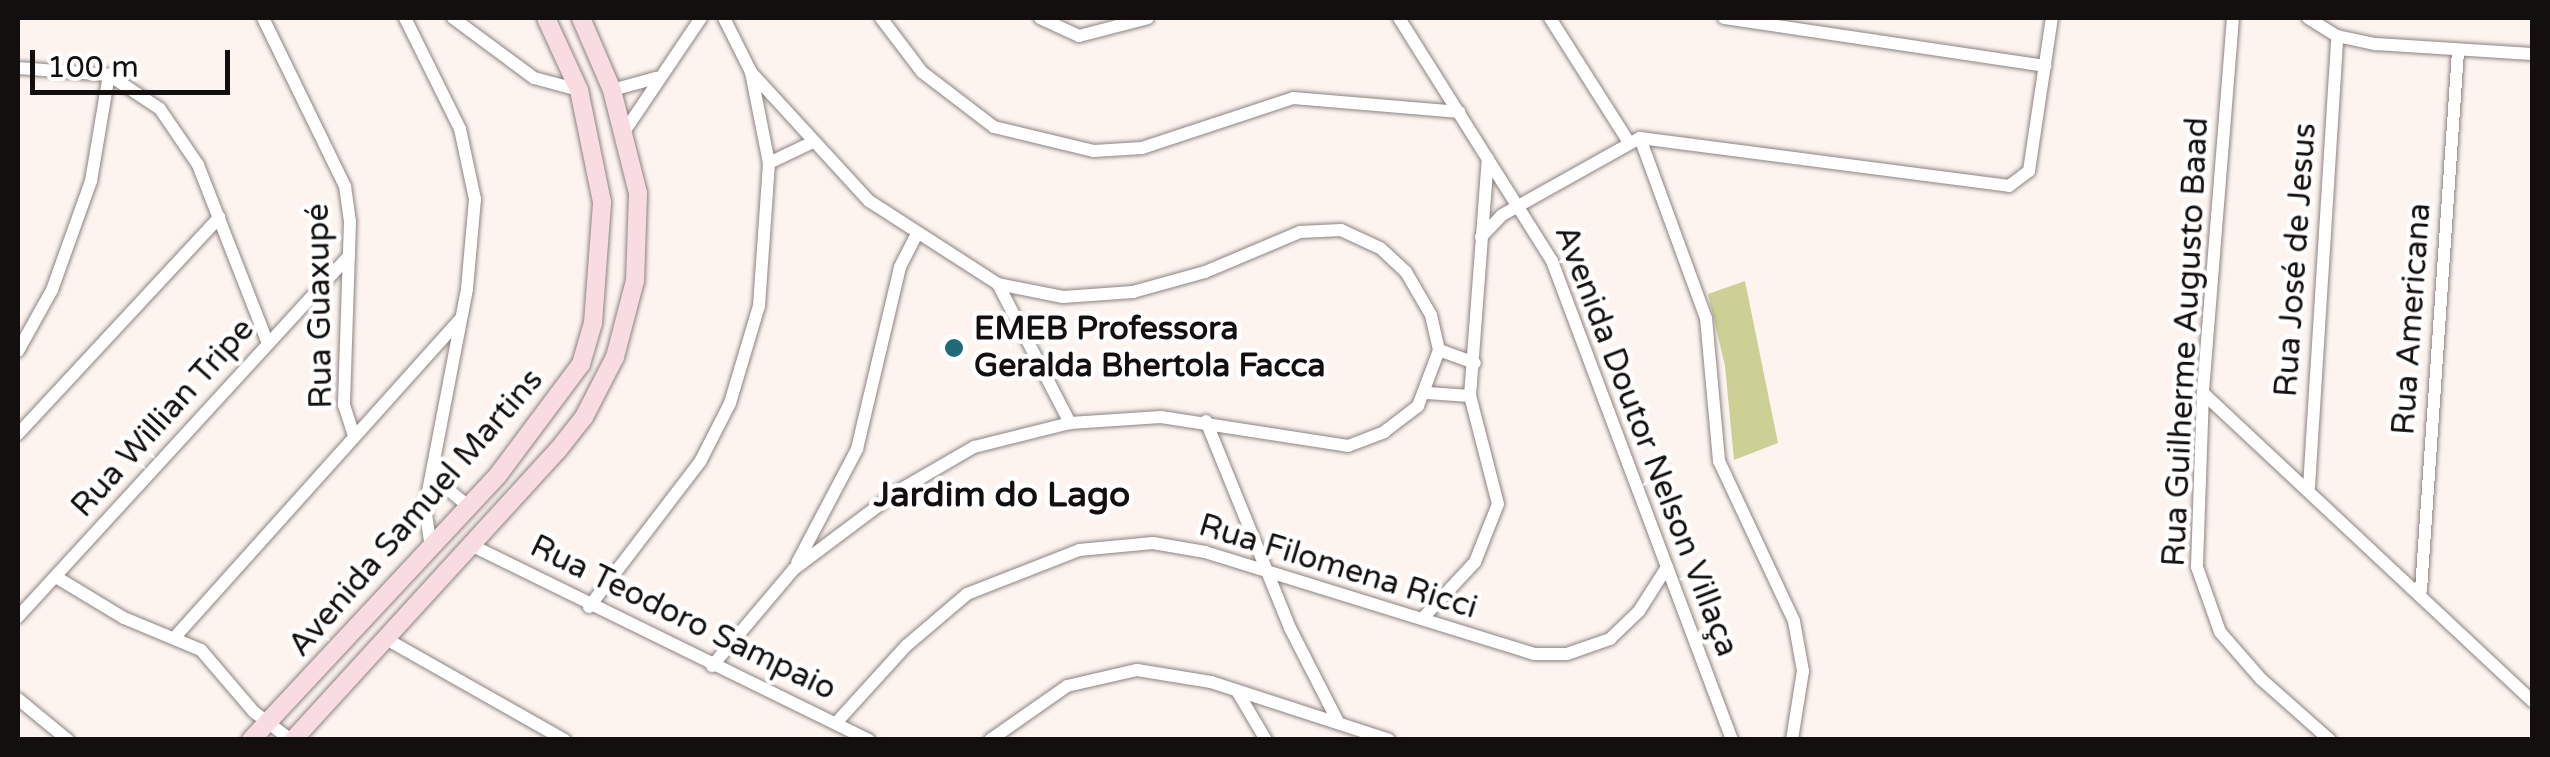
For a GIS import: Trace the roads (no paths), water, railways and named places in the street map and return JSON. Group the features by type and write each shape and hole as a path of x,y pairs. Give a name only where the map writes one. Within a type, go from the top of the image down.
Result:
{"main road":[{"name":"Avenida Samuel Martins","path":"252,740 469,508 560,399 588,346 602,237 588,127 578,90 546,18"},
{"name":"Avenida Samuel Martins","path":"292,740 473,546 584,417 615,357 640,238 624,132 612,90 581,18"},
{"path":"578,90 612,90"},
{"path":"588,127 624,132"},
{"path":"469,508 490,526"},
{"path":"430,548 458,562"}],"street":[{"path":"453,18 534,78 578,90"},
{"path":"624,132 656,78 701,18"},
{"path":"724,18 751,72 811,144 916,236 998,284 1063,297 1133,292 1205,272 1300,232 1342,230 1380,248 1406,272 1431,316 1439,350 1427,393 1400,422 1348,446 1299,442 1206,421 1070,422 974,446 932,468 794,568"},
{"path":"881,18 913,62 950,96 994,127 1044,142 1094,150 1142,148 1306,97 1459,112"},
{"path":"1040,18 1079,36 1148,18"},
{"name":"Avenida Doutor Nelson Villaça","path":"1399,18 1521,204 1552,261 1728,737"},
{"path":"1550,18 1634,139 1706,318 1720,461 1794,621 1803,672 1792,737"},
{"path":"1724,18 2045,66"},
{"path":"1481,237 1521,204 1634,139 2009,186 2029,171 2052,18"},
{"name":"Rua Guilherme Augusto Baad","path":"2233,18 2196,533 2205,600 2239,655 2330,740"},
{"path":"2308,18 2337,36 2458,52 2532,54"},
{"path":"407,19 460,129 473,174 475,226 424,520 430,548"},
{"name":"Rua Guaxupé","path":"262,20 337,160 350,222 344,405 354,435"},
{"name":"Rua José de Jesus","path":"2309,487 2337,36"},
{"name":"Rua Americana","path":"2420,590 2458,52"},
{"path":"18,68 109,76 146,96 171,122 220,217 268,344"},
{"path":"590,607 685,486 730,403 767,260 770,164 751,72"},
{"path":"18,351 52,290 91,181 109,76"},
{"path":"612,90 656,78"},
{"path":"770,164 811,144"},
{"path":"1422,620 1475,562 1494,524 1497,484 1470,396 1488,159"},
{"path":"18,434 220,217"},
{"path":"712,666 794,568 857,449 900,267 916,236"},
{"name":"Rua Willian Tripe","path":"18,617 349,256"},
{"path":"998,284 1070,422"},
{"path":"175,637 459,320"},
{"path":"1439,350 1475,363"},
{"path":"1427,393 1470,396"},
{"path":"2204,393 2420,590 2532,701"},
{"path":"1206,421 1268,570 1338,722"},
{"path":"436,462 444,486 469,508"},
{"name":"Rua Filomena Ricci","path":"836,724 934,619 967,594 1037,562 1097,547 1153,543 1268,570 1534,654 1567,654 1624,627 1667,567"},
{"name":"Rua Teodoro Sampaio","path":"473,546 590,607 869,740"},
{"path":"56,576 124,618 175,637 208,656 268,723 292,740"},
{"path":"388,640 565,740"},
{"path":"990,740 1037,701 1097,676 1168,671 1388,740"},
{"path":"1237,691 1266,740"},
{"path":"18,698 68,740"}],"place":[{"name":"EMEB Professora Geralda Bhertola Facca","path":"954,348"}],"district":[{"name":"Jardim do Lago","path":"1002,495"}]}
